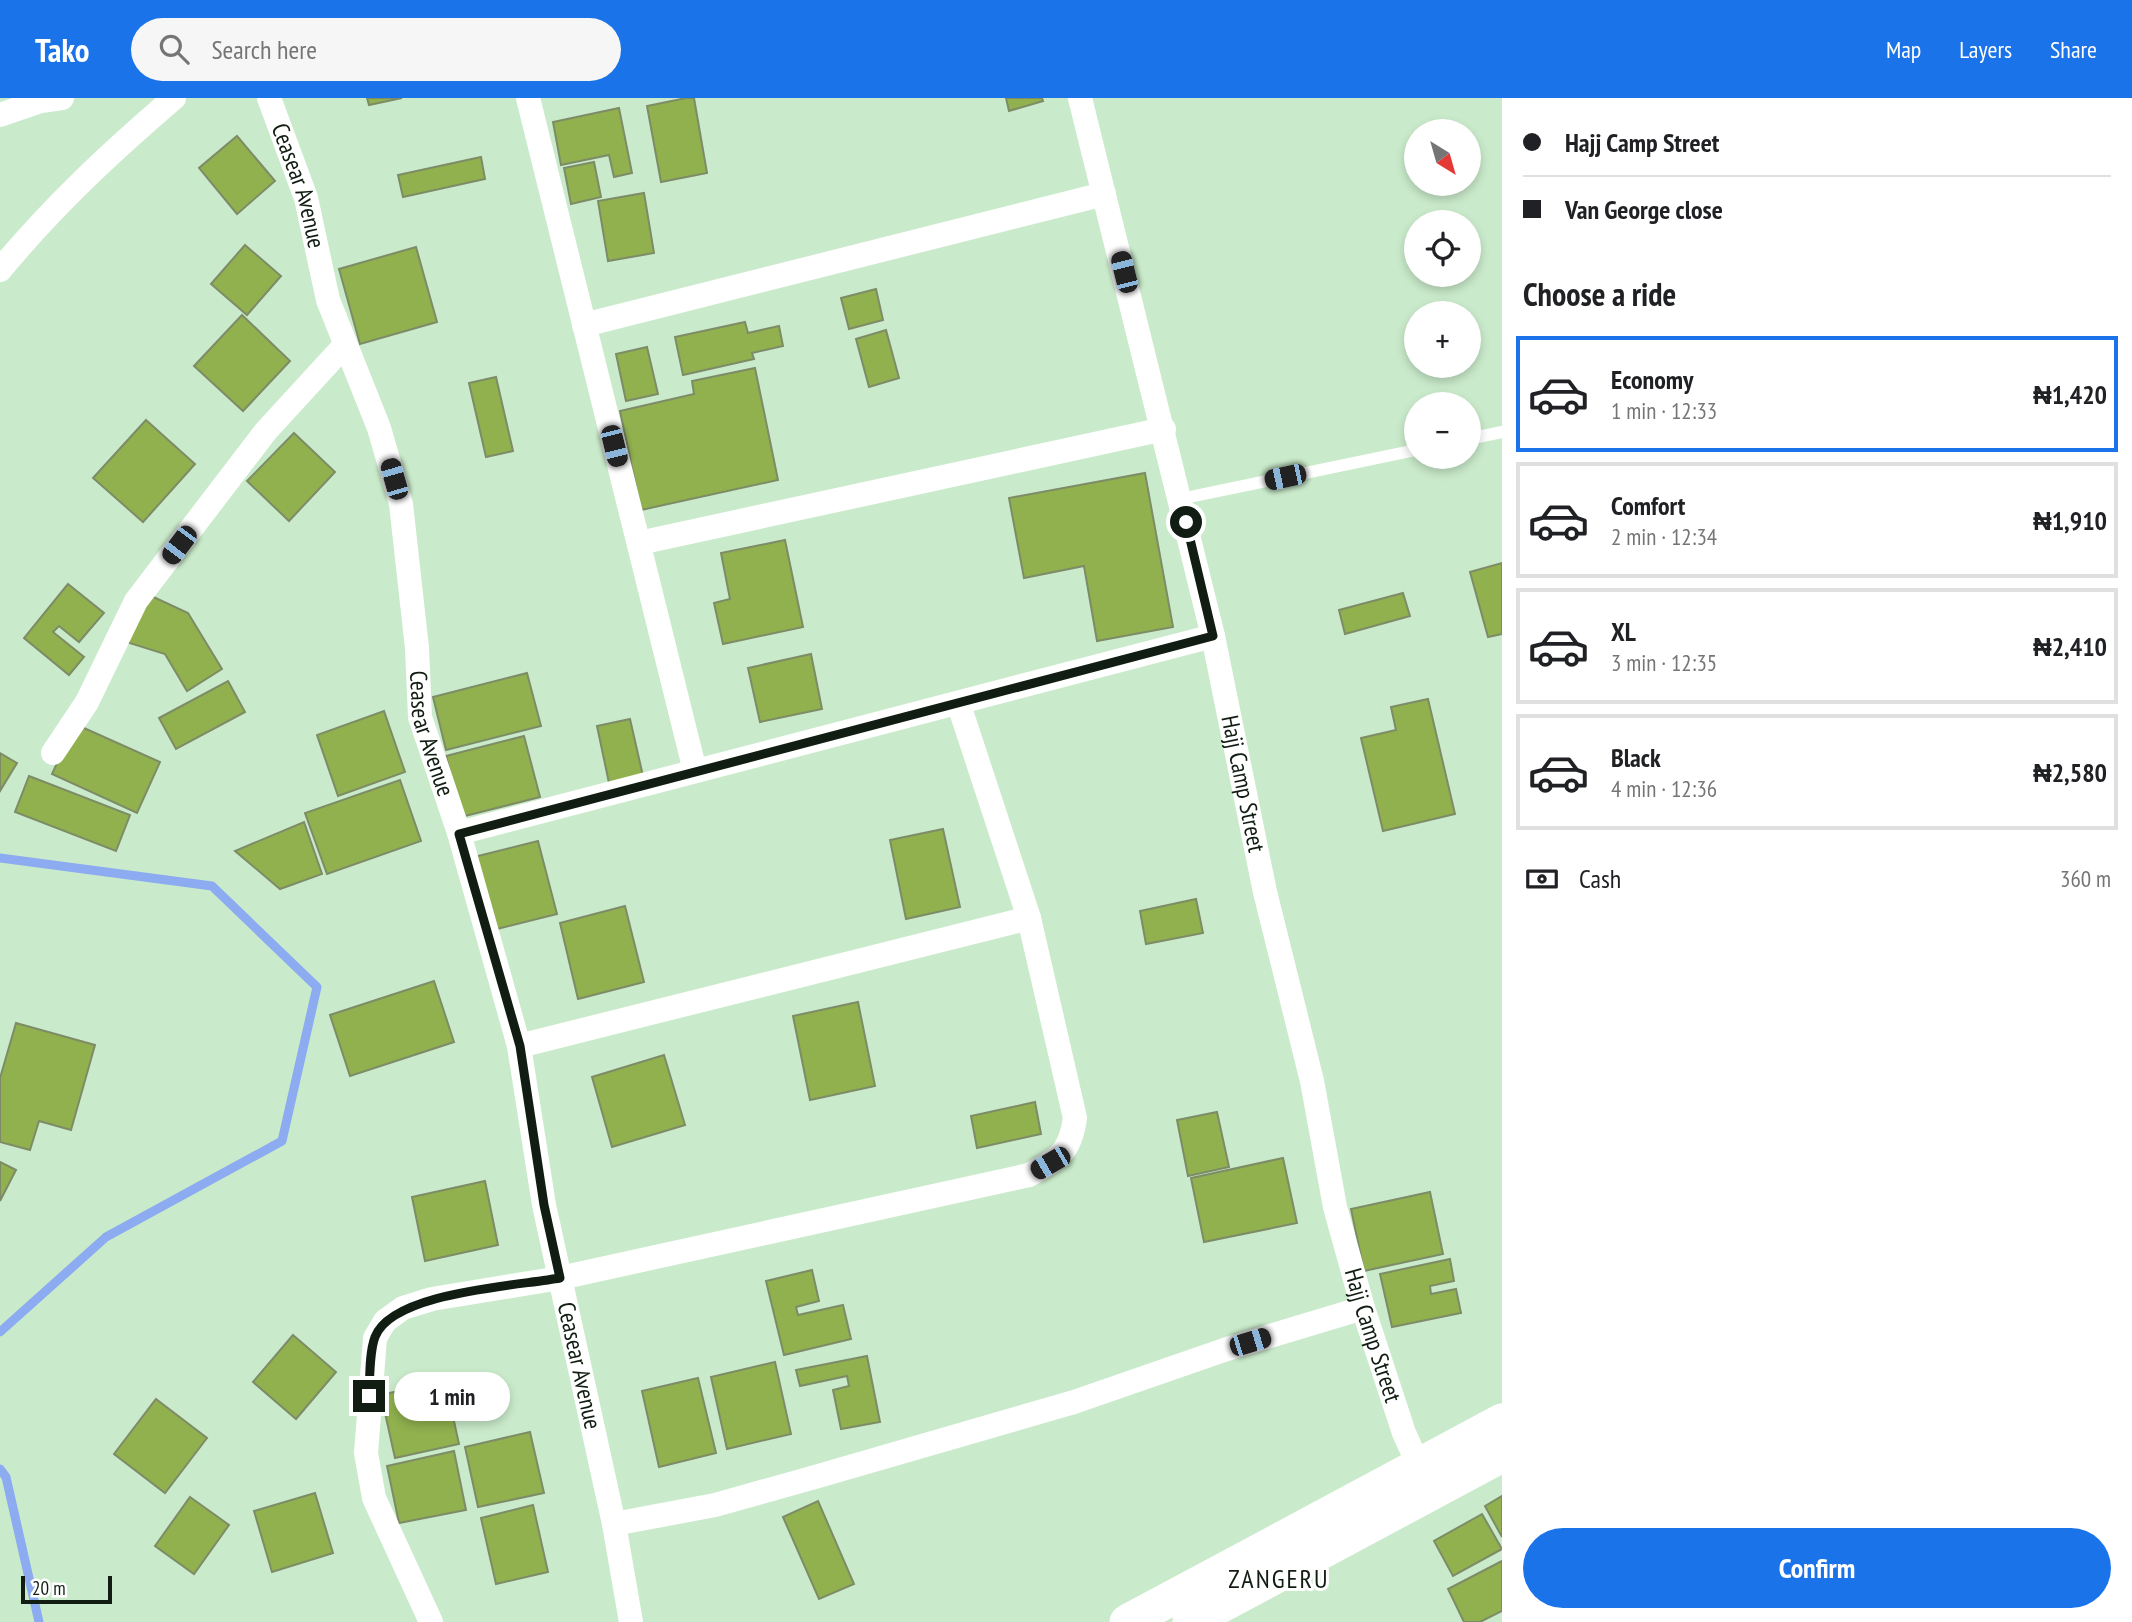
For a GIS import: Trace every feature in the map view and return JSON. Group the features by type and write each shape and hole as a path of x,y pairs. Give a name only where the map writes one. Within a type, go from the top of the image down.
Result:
{"street":[{"path":"0,115 41,101 61,98"},
{"path":"0,270 46,214 89,172 174,98"},
{"name":"Ceasear Avenue","path":"269,98 306,198 328,300 344,346 379,428 401,504 417,648 420,717 459,834 520,1046 544,1205 614,1524 631,1622"},
{"path":"528,98 695,772"},
{"name":"Hajj Camp Street","path":"1080,98 1164,429 1213,636 1265,892 1312,1081 1335,1207 1363,1308 1404,1433 1419,1466"},
{"path":"584,325 1104,194"},
{"path":"53,754 87,702 136,601 266,431 344,346"},
{"path":"639,543 1164,429"},
{"path":"459,834 959,705 1213,636"},
{"path":"431,1622 374,1498 366,1453 375,1338 385,1321 403,1308 432,1299 560,1278 1029,1175 1065,1152 1072,1139 1075,1118 1029,918 959,705"},
{"path":"520,1046 1029,918"},
{"path":"614,1524 715,1505 815,1477 1074,1402 1227,1349 1363,1308"},
{"path":"1127,1622 1502,1420"},
{"path":"1190,1622 1502,1455"}],"lane":[{"path":"1481,436 1502,432"},
{"path":"1180,499 1404,452"}],"building":[{"path":"367,98 402,98 369,105"},
{"path":"694,98 707,173 661,182 647,106"},
{"path":"1006,98 1042,98 1043,101 1009,111"},
{"path":"619,108 632,173 614,177 609,155 561,165 553,122"},
{"path":"237,136 275,181 237,214 199,168"},
{"path":"481,157 485,179 403,197 398,175"},
{"path":"594,162 601,197 571,204 564,168"},
{"path":"644,193 654,253 608,261 598,201"},
{"path":"245,245 281,276 247,315 211,284"},
{"path":"416,247 437,322 360,344 339,269"},
{"path":"876,289 883,320 849,329 841,298"},
{"path":"242,315 290,361 243,411 194,366"},
{"path":"745,322 748,333 779,326 783,346 752,353 754,359 683,375 675,337"},
{"path":"886,330 899,378 869,387 856,339"},
{"path":"647,347 658,394 626,401 616,354"},
{"path":"755,368 778,480 641,510 620,411 694,394 692,381"},
{"path":"496,377 513,451 486,457 469,383"},
{"path":"146,420 195,464 143,522 93,478"},
{"path":"294,433 335,472 289,521 247,481"},
{"path":"1145,473 1173,627 1097,641 1084,566 1024,578 1009,498"},
{"path":"785,540 803,627 723,644 714,603 730,599 721,553"},
{"path":"1502,563 1502,634 1488,637 1470,572"},
{"path":"68,584 104,613 79,642 59,626 53,632 84,657 69,675 24,638"},
{"path":"1403,593 1410,616 1345,634 1339,610"},
{"path":"147,594 188,613 222,669 187,691 165,654 123,641"},
{"path":"811,654 822,709 760,722 748,668"},
{"path":"527,673 541,726 446,750 433,697"},
{"path":"228,681 245,712 176,749 159,718"},
{"path":"1428,699 1455,814 1383,831 1361,738 1396,730 1391,707"},
{"path":"384,711 405,772 338,796 317,735"},
{"path":"630,719 643,776 609,783 597,726"},
{"path":"75,724 160,762 137,813 52,774"},
{"path":"524,736 540,797 461,817 446,756"},
{"path":"0,753 17,763 0,791"},
{"path":"29,776 130,815 116,851 15,812"},
{"path":"400,780 421,841 327,874 305,813"},
{"path":"304,822 322,874 280,889 235,851"},
{"path":"943,829 960,907 906,919 890,840"},
{"path":"538,841 557,914 493,930 474,857"},
{"path":"1196,899 1203,933 1146,944 1140,911"},
{"path":"625,906 644,982 578,999 560,923"},
{"path":"434,981 454,1042 350,1076 330,1015"},
{"path":"858,1002 875,1086 810,1100 793,1016"},
{"path":"16,1023 95,1045 71,1130 39,1121 30,1150 0,1142 0,1078"},
{"path":"664,1055 685,1125 612,1147 592,1077"},
{"path":"1035,1102 1041,1134 977,1148 971,1116"},
{"path":"1217,1112 1229,1167 1188,1176 1177,1120"},
{"path":"1283,1158 1297,1223 1204,1242 1191,1178"},
{"path":"0,1162 16,1170 0,1201"},
{"path":"485,1181 498,1245 425,1261 412,1197"},
{"path":"1430,1192 1443,1254 1364,1271 1351,1209"},
{"path":"1450,1259 1454,1281 1430,1286 1431,1294 1456,1289 1461,1313 1392,1327 1380,1274"},
{"path":"812,1270 819,1301 796,1307 798,1315 843,1305 851,1339 784,1355 766,1281"},
{"path":"293,1335 336,1372 296,1419 253,1382"},
{"path":"867,1356 880,1422 841,1429 833,1390 849,1386 847,1376 800,1386 796,1370"},
{"path":"775,1362 791,1434 727,1449 711,1377"},
{"path":"698,1378 716,1453 659,1467 642,1391"},
{"path":"445,1380 459,1444 395,1458 381,1395"},
{"path":"156,1399 207,1438 165,1493 114,1454"},
{"path":"530,1432 544,1493 478,1507 465,1447"},
{"path":"454,1451 466,1510 399,1523 387,1466"},
{"path":"315,1493 333,1553 272,1572 254,1511"},
{"path":"1502,1496 1502,1537 1485,1506"},
{"path":"190,1497 229,1525 194,1574 155,1546"},
{"path":"818,1501 854,1584 819,1599 783,1517"},
{"path":"533,1505 548,1572 496,1584 481,1518"},
{"path":"1482,1514 1502,1549 1453,1576 1434,1541"},
{"path":"1502,1561 1502,1611 1480,1622 1464,1622 1448,1589"}],"waterway":[{"path":"0,858 212,886 317,987 282,1141 106,1237 0,1332"},
{"path":"0,1469 6,1477 39,1622"}],"district":[{"name":"ZANGERU","path":"1279,1579"}],"route":[{"path":"369,1396 375,1338 385,1321 403,1308 432,1299 560,1278 544,1205 520,1046 459,834 959,705 1213,636 1186,522"}]}
